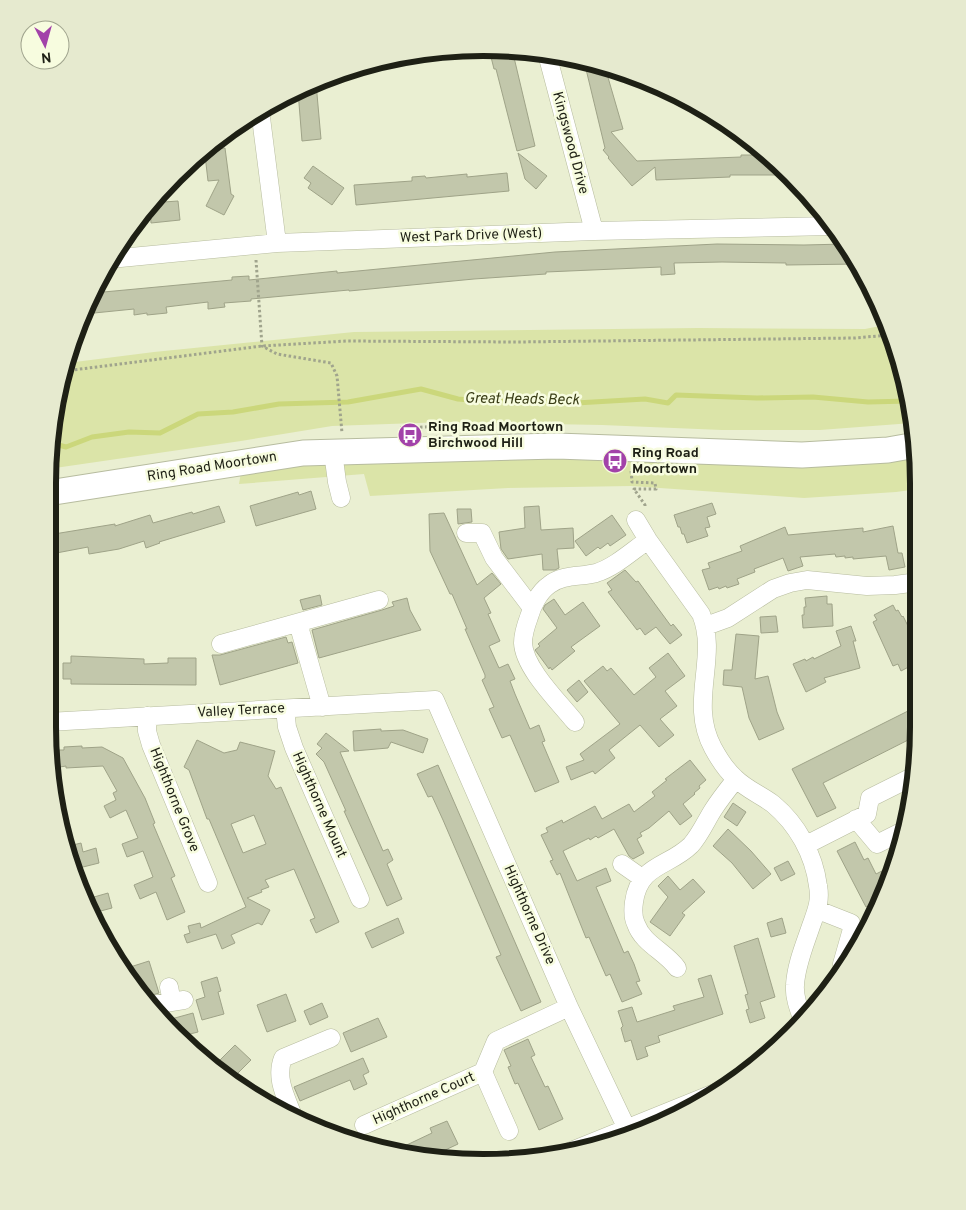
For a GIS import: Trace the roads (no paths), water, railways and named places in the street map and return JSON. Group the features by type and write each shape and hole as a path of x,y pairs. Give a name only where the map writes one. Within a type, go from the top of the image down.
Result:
{"highway":[{"name":"Ring Road Moortown","path":"56,491 338,446 557,446 802,455 888,450 908,446"}],"street":[{"name":"Kingswood Drive","path":"549,61 594,231"},
{"path":"261,119 277,243"},
{"name":"West Park Drive (West)","path":"121,258 277,243 594,231 824,226"},
{"path":"338,446 337,482 341,498"},
{"path":"636,520 648,540 701,614 706,626 707,647 702,717 712,746 724,766 736,779 786,816 806,845 818,885 818,910 804,949 795,985 800,1012"},
{"path":"466,533 482,533 494,558 532,608"},
{"path":"575,722 535,672 527,658 523,644 525,629 532,608 540,594 549,584 564,578 596,573 610,566 648,540"},
{"path":"706,626 728,618 773,589 790,583 807,580 850,586 910,585"},
{"path":"221,644 379,600"},
{"path":"298,622 322,707"},
{"name":"Valley Terrace","path":"56,722 435,700"},
{"name":"Highthorne Drive","path":"435,700 569,1007 627,1128"},
{"name":"Highthorne Mount","path":"285,709 287,727 294,748 360,899"},
{"name":"Highthorne Grove","path":"147,716 147,730 151,745 208,883"},
{"path":"677,968 672,960 645,938 636,924 634,908 636,892 642,878 690,845 736,779"},
{"path":"806,845 867,814 870,798 906,780"},
{"path":"856,819 877,844 896,834"},
{"path":"622,864 642,878"},
{"path":"818,910 851,923 852,929 845,952"},
{"path":"158,1003 175,996"},
{"name":"Highthorne Court","path":"364,1125 483,1072 496,1042 569,1007"},
{"path":"290,1108 280,1078 279,1067 283,1058 331,1038"},
{"name":"Highthorne Court","path":"483,1072 509,1131"}],"waterway":[{"name":"Great Heads Beck","path":"58,445 66,447 92,437 129,432 160,433 198,414 233,412 279,404 348,402 421,389 458,399 481,401 576,403 645,399 668,403 676,395 757,398 813,397 868,402 902,401"}],"place":[{"name":"Ring Road Moortown Birchwood Hill","path":"410,435"},
{"name":"Ring Road Moortown","path":"615,461"}]}
